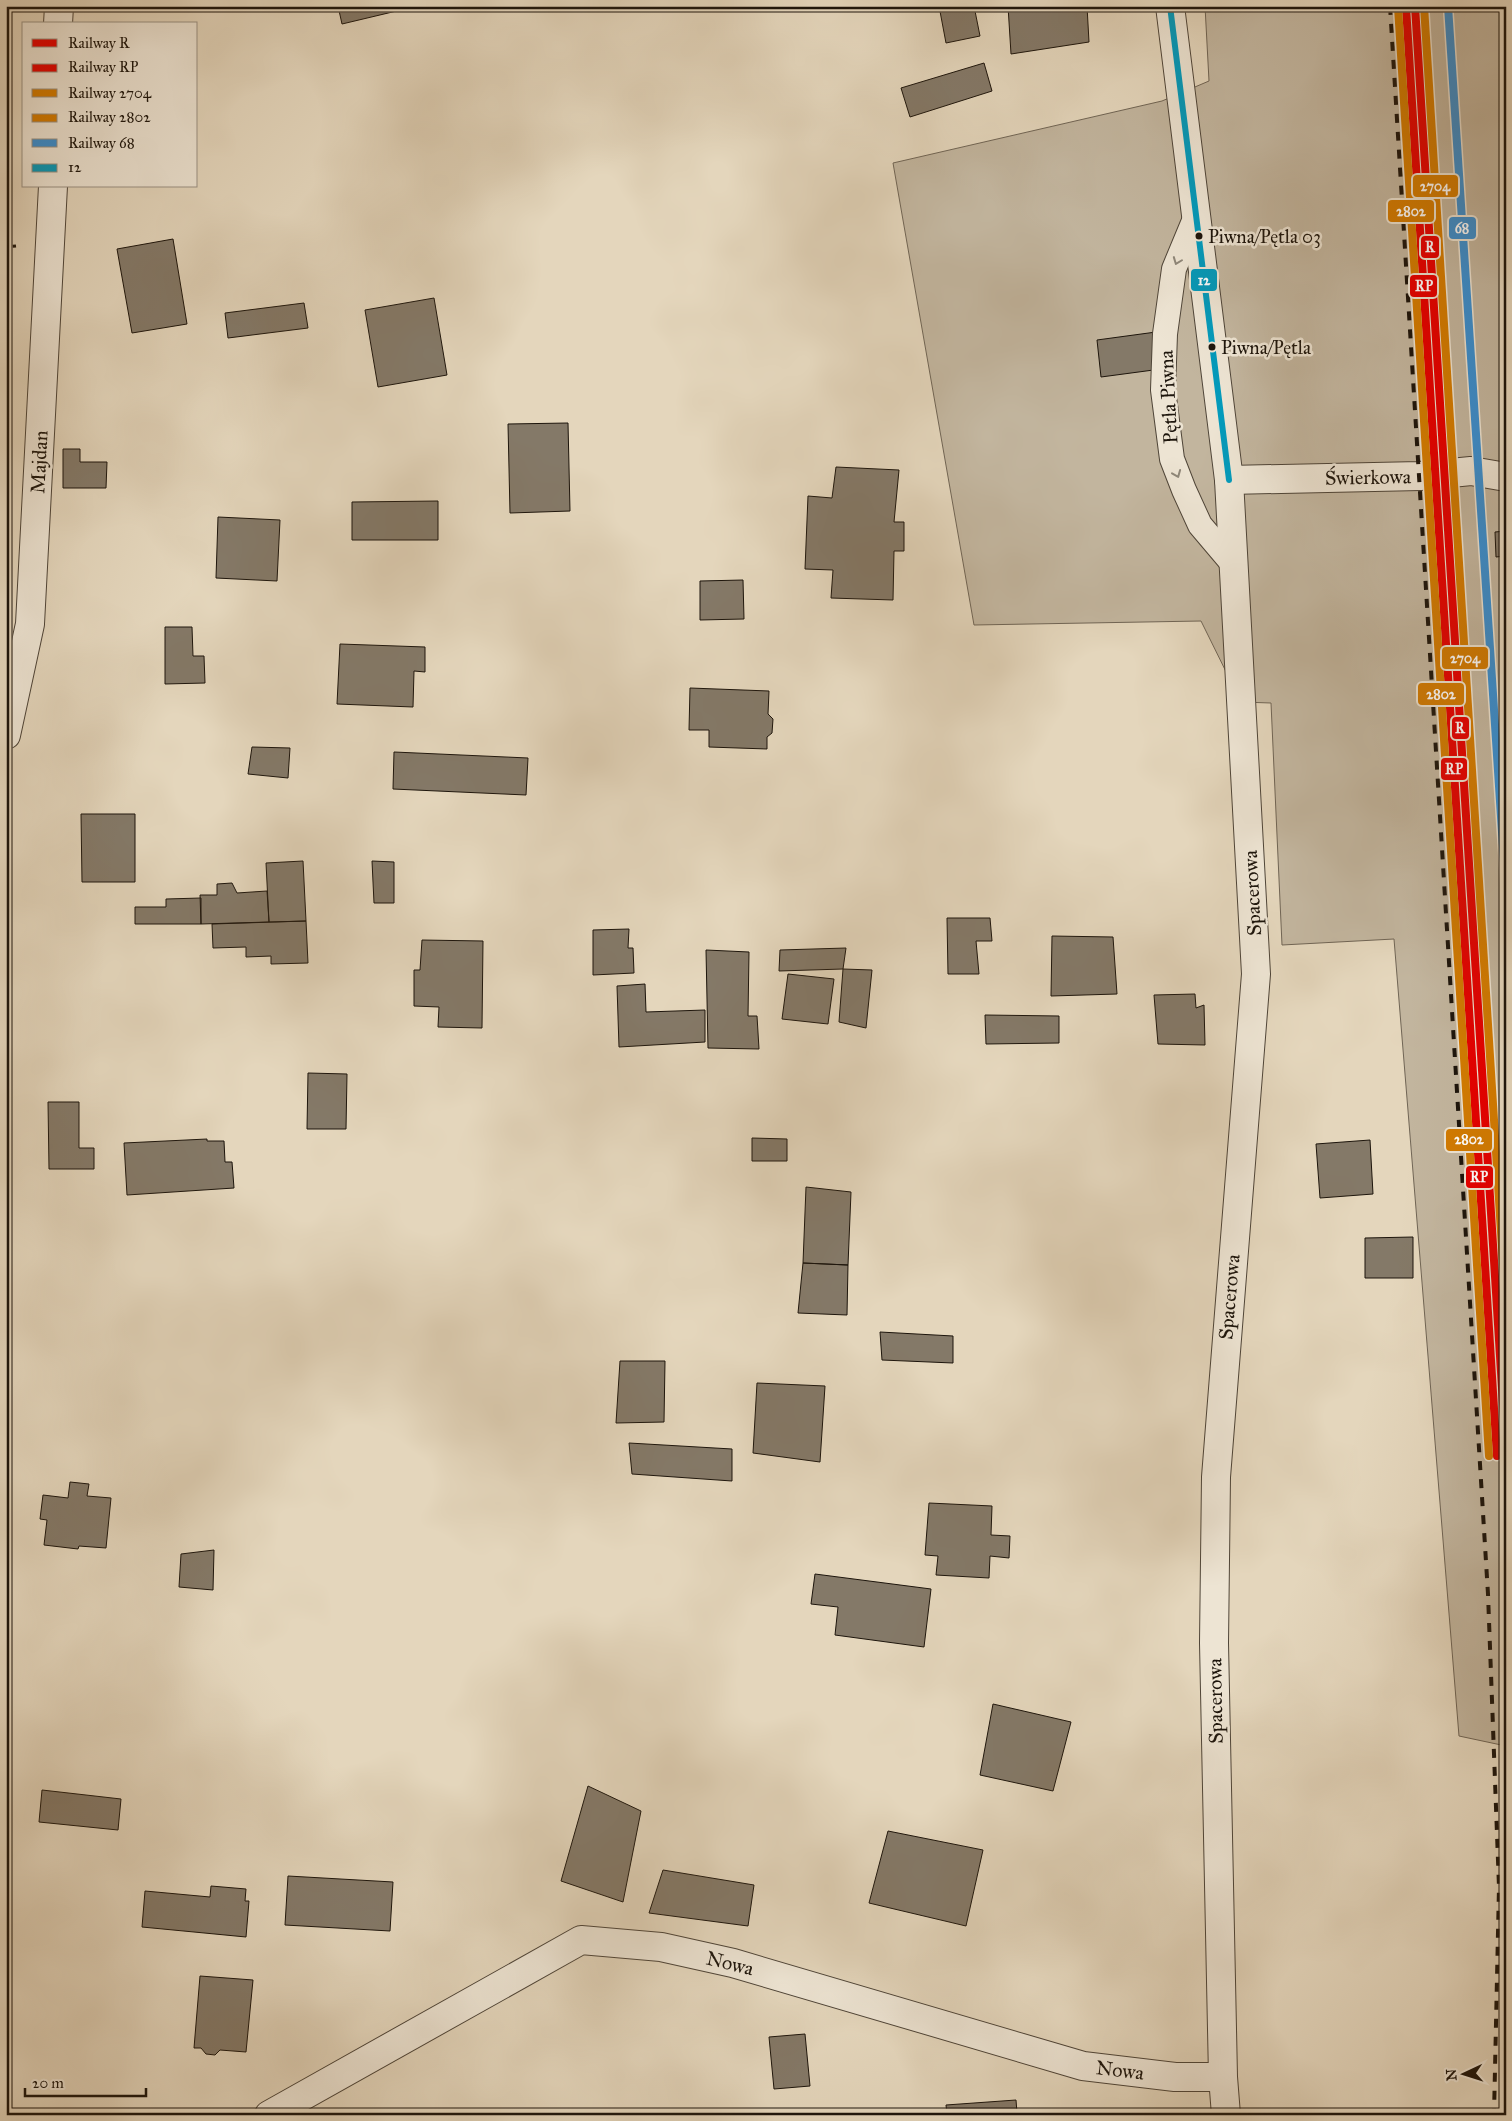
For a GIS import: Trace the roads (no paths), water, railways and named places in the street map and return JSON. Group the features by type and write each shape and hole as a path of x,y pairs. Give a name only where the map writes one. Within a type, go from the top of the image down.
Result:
{"street":[{"path":"58,22 59,6"},
{"name":"Spacerowa","path":"1170,6 1229,480 1256,974 1216,1477 1214,1643 1223,2077 1226,2115"},
{"name":"Majdan","path":"6,735 30,624 53,188"},
{"name":"Świerkowa","path":"1229,480 1420,476 1471,471 1506,477"},
{"name":"Nowa","path":"269,2115 581,1940 661,1947 733,1963 1082,2066 1175,2077 1223,2077"}],"lane":[{"name":"Pętla Piwna","path":"1196,216 1174,268 1165,334 1163,390 1172,460 1184,490 1200,525 1234,564"}],"railway":[{"path":"1390,6 1488,1594 1499,1887 1494,2115"}],"rail line":[{"name":"R","path":"1415,6 1506,1451"},
{"name":"2704","path":"1424,6 1506,1311"},
{"name":"68","path":"1448,6 1506,893"},
{"name":"2802","path":"1398,7 1489,1456"},
{"name":"RP","path":"1406,7 1497,1456"}],"place":[{"name":"Piwna/Pętla 03","path":"1199,236"},
{"name":"Piwna/Pętla","path":"1212,347"}]}
